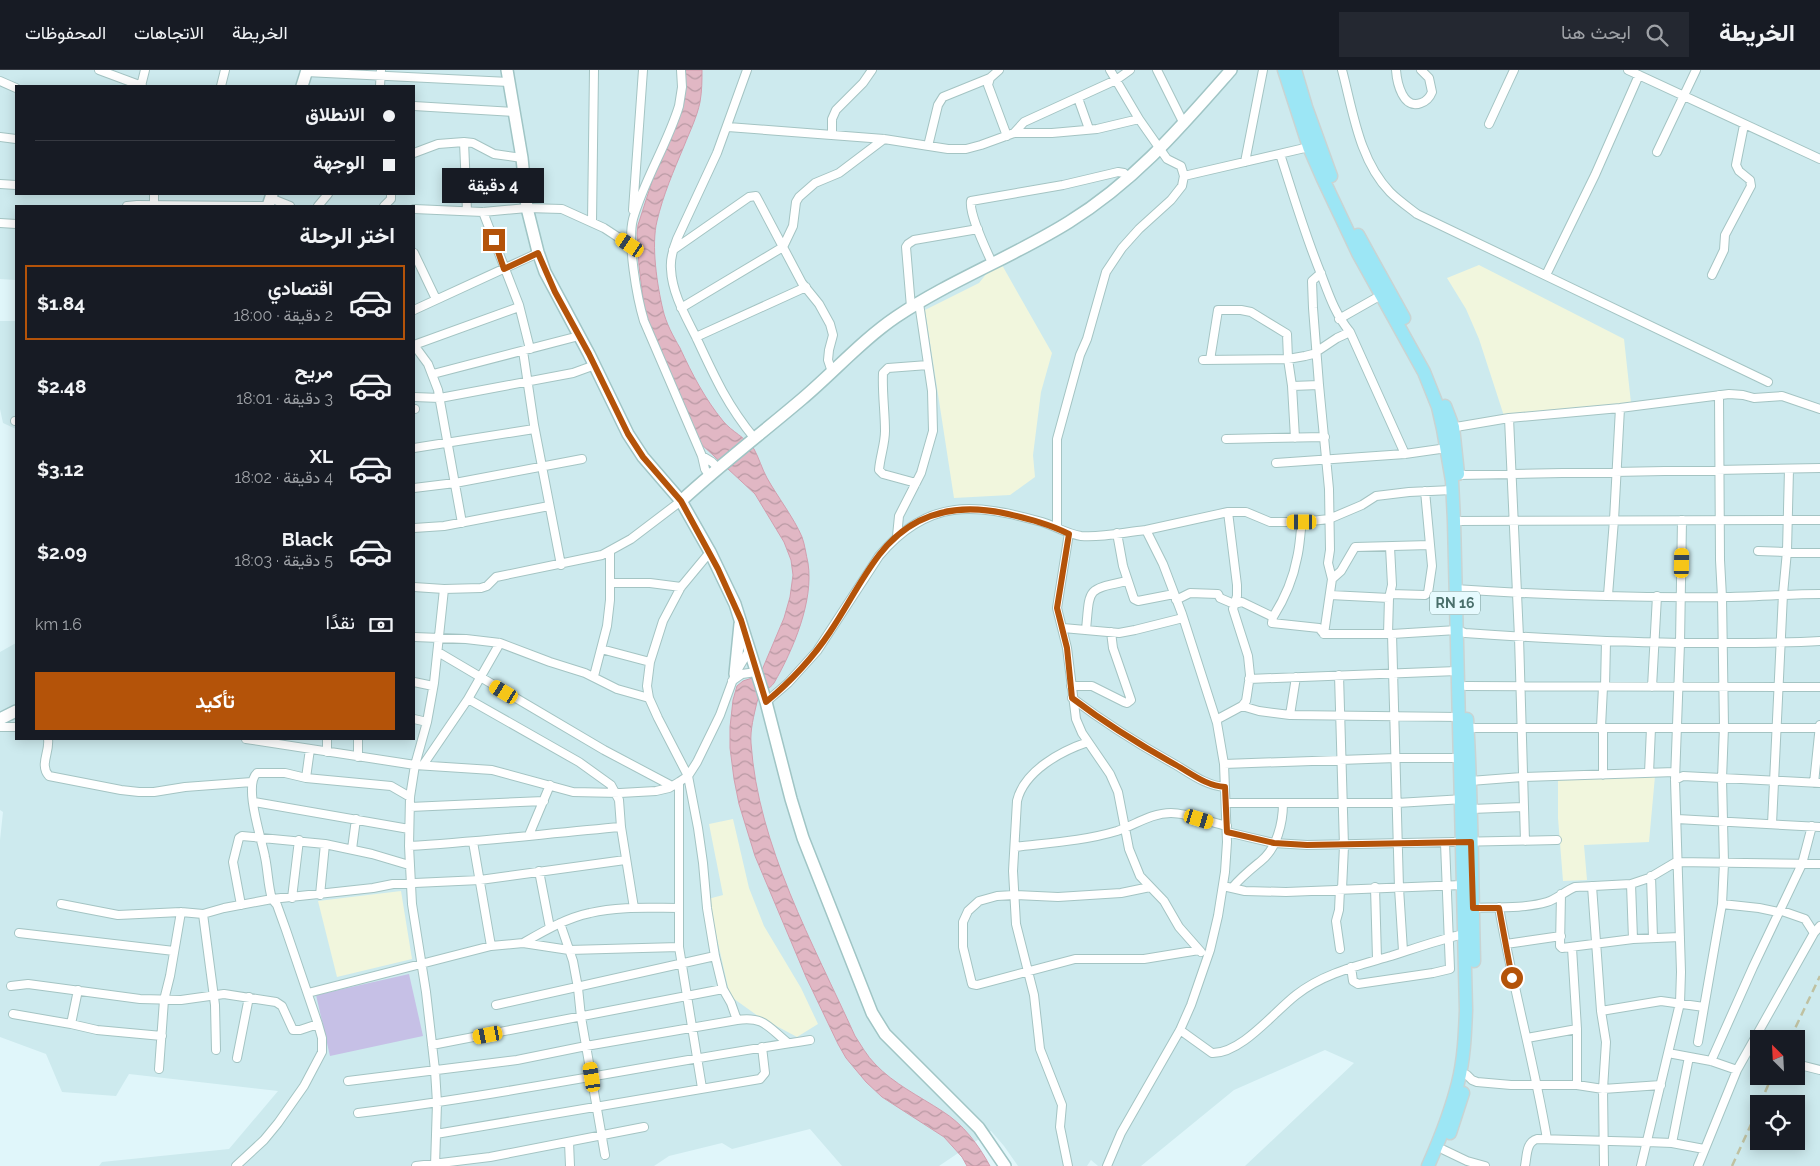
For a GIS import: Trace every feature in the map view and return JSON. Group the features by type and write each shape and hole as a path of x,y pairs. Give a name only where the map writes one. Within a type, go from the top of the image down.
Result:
{"main road":[{"path":"681,501 716,469 752,441 832,372 875,332 915,305 1069,222 1105,198 1161,149 1231,70"},
{"name":"RN 16","path":"1284,70 1309,147 1341,219 1385,293"},
{"name":"RN 16","path":"1295,70 1317,142 1338,195 1424,372 1448,428 1458,475 1459,589 1470,781 1462,885 1468,908 1464,934 1466,965 1464,1074 1459,1109 1438,1166"},
{"path":"302,85 306,71"},
{"path":"508,76 522,158 527,208 538,253 555,292 595,365 616,413 643,457 681,501 710,552 741,620 803,838 872,1013 885,1034 979,1128 1004,1166"},
{"name":"RN 16","path":"1448,428 1447,448 1457,521"},
{"path":"734,677 741,620"},
{"name":"RN 16","path":"1461,632 1457,671 1460,717 1459,758 1468,802"},
{"path":"0,719 15,712"},
{"name":"RN 16","path":"1428,1166 1441,1136 1473,1046 1474,1005 1466,842"}],"street":[{"path":"100,70 138,85"},
{"path":"141,85 145,70"},
{"path":"221,85 225,70"},
{"path":"592,222 594,70"},
{"path":"643,70 630,245 640,309 702,456 705,469 716,469"},
{"path":"633,220 674,119 682,87 680,70"},
{"path":"748,70 728,127 673,250 671,268 672,280 681,308 718,384 752,441"},
{"path":"832,134 832,119 836,110 863,83 872,70"},
{"path":"928,146 938,105 943,97 990,78 999,70"},
{"path":"1056,527 1057,439 1080,355 1087,339 1106,272 1122,248 1139,229 1171,200 1182,186 1184,176 1181,166 1167,159 1139,119 1110,70"},
{"path":"1011,134 1024,122 1116,80 1130,70"},
{"path":"1157,70 1184,124"},
{"path":"1245,162 1263,70"},
{"path":"1342,70 1363,147 1370,165 1391,193 1417,214 1768,382"},
{"path":"1396,70 1402,94 1412,104 1418,104 1427,100 1432,92 1429,78 1421,70"},
{"path":"1489,124 1514,70"},
{"path":"1628,70 1820,159"},
{"path":"1657,152 1696,70"},
{"path":"306,71 508,76"},
{"path":"1546,275 1595,175 1639,75"},
{"path":"990,78 988,84 1011,134"},
{"path":"0,82 15,88"},
{"path":"1078,98 1089,129"},
{"path":"415,106 515,112"},
{"path":"728,127 884,139 948,150 966,149 1011,134 1089,129 1139,119"},
{"path":"1712,275 1724,250 1725,235 1750,186 1750,180 1739,171 1736,165 1744,125"},
{"path":"0,137 15,139"},
{"path":"681,308 783,247 793,226 796,202 799,197 815,183 839,173 884,139"},
{"path":"415,153 438,144 464,142 473,143 494,154 522,158"},
{"path":"464,142 467,211"},
{"path":"1184,176 1309,147"},
{"path":"1280,154 1320,273 1339,319 1350,332 1404,454"},
{"path":"992,263 978,229 970,201 1064,186 1118,172 1124,173 1130,178"},
{"path":"0,184 15,185"},
{"path":"154,195 154,205 269,201 286,205"},
{"path":"319,205 327,195"},
{"path":"673,250 752,196 758,198 783,247 806,287 819,304 832,329 833,334 828,360 832,372"},
{"path":"415,209 483,212 527,208 562,209 604,228 630,245"},
{"path":"483,212 519,307 526,350 534,429 561,565"},
{"path":"0,223 15,224"},
{"path":"897,536 899,516 916,483 928,452 933,431 932,391 906,247 914,240 978,229"},
{"path":"415,310 538,253"},
{"path":"415,256 436,300"},
{"path":"1320,273 1312,281 1313,308 1325,437 1330,550 1328,564 1332,579 1324,634"},
{"path":"696,337 806,287"},
{"path":"1339,319 1385,293"},
{"path":"415,345 519,307"},
{"path":"1295,438 1292,386 1288,359 1289,339 1286,333 1254,314 1241,310 1223,309 1218,311 1207,360 1288,359 1310,355 1350,332"},
{"path":"433,374 579,336"},
{"path":"415,346 433,374 440,398 462,523"},
{"path":"415,398 440,398 573,373 595,365"},
{"path":"916,483 884,474 879,470 885,433 882,390 883,373 888,368 928,365"},
{"path":"1292,386 1319,385"},
{"path":"1448,428 1509,418 1620,408 1719,395 1743,395 1754,398 1782,396 1820,410"},
{"path":"1698,1042 1722,904 1724,863 1722,779 1724,687 1720,560 1721,469 1719,395"},
{"path":"1608,595 1620,408"},
{"path":"1509,418 1519,637 1525,841"},
{"path":"415,448 534,429"},
{"path":"1226,439 1325,437"},
{"path":"1276,462 1404,454 1447,448"},
{"path":"415,488 455,483 582,459"},
{"path":"1458,475 1820,468"},
{"path":"1772,824 1783,594 1787,551 1789,469"},
{"path":"764,699 788,683 817,651 879,556 897,536 934,514 963,508 986,509 1056,527 1069,534 1096,536 1146,530 1228,512 1246,512 1270,522 1302,522 1329,519 1362,506 1376,496 1452,490"},
{"path":"1330,595 1390,596 1426,595 1428,593 1432,566 1425,491"},
{"path":"415,587 444,589 481,588 487,586 496,577 602,555 631,539 681,501"},
{"path":"415,528 444,526 549,506"},
{"path":"1216,720 1242,706 1246,701 1249,679 1248,656 1234,614 1237,585 1228,512"},
{"path":"1641,1166 1680,1003 1681,972 1676,862 1675,776 1682,597 1682,520"},
{"path":"1457,521 1820,520"},
{"path":"1302,522 1298,557 1292,578 1285,598 1273,617 1272,623 1318,628 1324,634 1461,632 1606,641 1723,644 1781,644 1820,641"},
{"path":"1107,1166 1121,1133 1180,1030 1207,959 1218,916 1223,886 1227,829 1224,764 1216,720 1183,618 1163,564 1146,530"},
{"path":"1117,533 1123,566 1134,599 1138,601 1175,597 1190,593 1218,594 1220,598 1234,604 1242,602 1273,617"},
{"path":"1069,534 1057,608 1068,654 1076,719 1088,742 1114,782 1122,807 1133,860 1140,876 1164,901 1179,927 1207,959"},
{"path":"1332,579 1341,571 1355,547 1430,545"},
{"path":"1390,547 1392,585 1390,596 1390,634 1396,717 1398,844 1403,952"},
{"path":"1758,550 1820,553"},
{"path":"594,676 607,626 610,551"},
{"path":"710,552 681,587 662,620 650,662 647,686 649,698 688,776 699,836 707,908 715,956 723,989 731,1003 737,1020"},
{"path":"1086,630 1091,593 1095,589 1104,586 1127,581"},
{"path":"610,583 650,583 681,587"},
{"path":"435,1165 437,1103 435,1070 412,904 409,829 414,765 427,722 440,639 444,589"},
{"path":"1459,589 1682,597 1820,594"},
{"path":"1652,687 1657,596"},
{"path":"1063,628 1118,633 1183,618"},
{"path":"1071,686 1092,686 1124,702 1127,703 1132,700 1113,648 1110,632"},
{"path":"415,638 466,638 500,644 594,676 617,690 649,698"},
{"path":"1602,774 1606,641"},
{"path":"423,765 468,699 500,644"},
{"path":"601,649 650,662"},
{"path":"254,740 414,765 492,770 573,792 617,793 656,790 676,784 688,776 705,748 720,716 734,677 750,649"},
{"path":"438,652 604,750 676,784"},
{"path":"1249,679 1457,671"},
{"path":"734,677 756,672"},
{"path":"1339,675 1344,846 1339,910 1336,922 1340,948"},
{"path":"1290,715 1296,677"},
{"path":"415,682 433,686"},
{"path":"1466,686 1820,687"},
{"path":"1072,698 1096,716 1163,758 1210,784 1225,787"},
{"path":"468,699 578,762 606,780 617,793 625,860 634,908"},
{"path":"1242,706 1259,712 1290,715 1460,717"},
{"path":"415,719 427,722"},
{"path":"0,727 15,726"},
{"path":"1468,728 1820,727 1817,783 1722,779 1649,773 1522,777 1470,781"},
{"path":"1649,773 1651,728"},
{"path":"48,740 49,748 44,765 49,776 139,792 252,782"},
{"path":"327,740 327,752"},
{"path":"358,740 358,757"},
{"path":"1068,1166 1060,1127 1062,1105 1040,1049 1034,995 1018,935 1014,896 1017,801 1020,790 1027,779 1061,753 1088,742"},
{"path":"306,778 310,750"},
{"path":"1224,764 1340,759 1459,758"},
{"path":"236,1166 264,1140 278,1123 304,1086 322,1052 322,1038 308,993 280,914 269,889 265,855 254,802 252,782 254,776 259,773 285,773 306,778 391,786 410,797"},
{"path":"676,784 679,947 702,1088"},
{"path":"530,835 550,785"},
{"path":"410,807 544,800"},
{"path":"254,802 409,829"},
{"path":"1226,803 1468,802 1523,807"},
{"path":"1232,888 1242,876 1268,854 1281,827 1283,803"},
{"path":"1015,847 1080,839 1110,833 1164,813 1174,813 1274,843 1344,846 1557,840"},
{"path":"352,849 356,819"},
{"path":"1677,819 1816,826 1802,864 1778,912 1711,1061"},
{"path":"409,846 621,828"},
{"path":"241,905 233,862 239,838 242,836 326,844 352,849 409,865"},
{"path":"292,898 299,840"},
{"path":"473,842 491,946"},
{"path":"1445,842 1450,969"},
{"path":"320,895 326,844"},
{"path":"61,904 118,914 181,912 203,914 272,899 320,895 393,884 480,880 625,860"},
{"path":"1468,908 1499,908 1540,904 1550,901 1575,887 1631,884 1651,876 1676,862 1820,864"},
{"path":"539,871 550,928"},
{"path":"1651,876 1653,938"},
{"path":"1631,884 1632,939"},
{"path":"1223,886 1245,891 1286,892 1462,885"},
{"path":"1150,886 1121,893 1058,898 1014,896 985,898 968,911 963,922 963,947 970,981 974,985 1075,959 1144,958 1199,950"},
{"path":"1592,886 1601,1012 1606,1042 1603,1089 1604,1166"},
{"path":"1375,887 1377,959"},
{"path":"1561,894 1561,947 1572,948 1632,939 1680,937"},
{"path":"1722,904 1782,911 1805,919 1814,933"},
{"path":"523,943 560,923 588,913 634,908 679,908"},
{"path":"1499,908 1509,965 1527,1038 1547,1139"},
{"path":"159,1069 164,1000 181,912"},
{"path":"203,914 215,1005 216,1050"},
{"path":"560,923 578,988 581,1017 605,1155"},
{"path":"1698,1166 1737,1070 1814,933 1820,926"},
{"path":"19,933 174,952"},
{"path":"1180,1030 1212,1053 1226,1052 1263,1025 1296,994 1335,972 1464,934"},
{"path":"1506,944 1560,936"},
{"path":"308,993 491,946 523,943 569,950 679,947"},
{"path":"1572,948 1577,1029 1577,1085"},
{"path":"496,1005 715,956"},
{"path":"1351,967 1353,981 1358,984 1432,973 1466,965"},
{"path":"11,986 28,984 164,1000 202,998 224,994 276,1002 282,1006 293,1030 300,1030 318,1024"},
{"path":"432,1045 723,989"},
{"path":"72,1024 78,990"},
{"path":"236,1058 249,998"},
{"path":"1601,1012 1661,1001 1704,1007"},
{"path":"13,1014 97,1030 162,1036"},
{"path":"348,1082 518,1060 586,1046 750,1018 762,1021 788,1043"},
{"path":"1527,1038 1577,1029"},
{"path":"358,1113 437,1103 697,1057 810,1040"},
{"path":"436,1134 760,1079 765,1073 762,1047"},
{"path":"1668,1053 1711,1061 1737,1070"},
{"path":"1672,1144 1689,1056"},
{"path":"1805,1066 1820,1070"},
{"path":"1464,1074 1477,1082 1511,1085 1577,1085 1603,1089 1661,1085"},
{"path":"416,1166 490,1157 644,1127"},
{"path":"1525,1166 1529,1144 1537,1139 1647,1142 1704,1149"},
{"path":"569,1142 570,1166"},
{"path":"1444,1150 1467,1161 1485,1166"}],"shaded area":[{"path":"0,70 1820,70 1820,1166 1245,1166 1354,1063 1325,1050 1234,1090 1141,1166 1098,1166 1091,1160 1087,1166 1018,1166 991,1131 939,1166 842,1166 810,1129 732,1149 722,1143 669,1156 654,1166 99,1166 102,1162 229,1149 278,1091 129,1074 116,1096 62,1092 46,1054 0,1037 0,840 3,812 0,810 0,652 15,644 15,740 415,740 415,205 15,205 15,280 0,279"},
{"path":"1002,265 1052,353 1041,392 1033,455 1035,477 1010,495 954,498 925,310 979,283 987,273"},
{"path":"1479,265 1624,339 1631,403 1504,416 1479,339 1466,309 1447,278"},
{"path":"0,321 15,321 15,429 3,423 0,409"},
{"path":"1655,776 1649,842 1584,845 1587,880 1563,881 1558,818 1558,780"},
{"path":"733,819 749,888 764,926 801,988 818,1024 797,1037 758,1016 730,996 708,899 723,895 709,824"},
{"path":"401,891 412,959 337,977 318,901"},
{"path":"409,974 423,1036 330,1056 316,995"}],"water":[{"path":"685,70 702,70 701,94 699,108 662,202 655,231 656,265 663,310 672,334 710,404 727,425 754,449 767,478 799,530 808,563 808,593 795,641 774,683 758,699 751,733 756,781 764,819 776,856 805,930 862,1047 872,1061 890,1078 957,1122 975,1142 990,1166 967,1166 962,1157 944,1137 882,1097 866,1082 846,1058 806,977 755,856 739,804 730,748 733,700 737,686 762,670 784,618 790,597 793,575 791,560 784,542 755,494 700,443 645,314 639,266 638,225 656,169 683,105"}],"railway":[{"path":"1794,1030 1820,976"},
{"path":"1764,1095 1768,1085"},
{"path":"1732,1166 1750,1127"}],"route":[{"path":"494,240 504,269 538,253 545,272 589,354 616,413 628,434 643,457 681,501 710,552 741,620 766,702 788,683 817,651 879,556 897,536 910,527 934,514 963,508 986,509 1056,527 1069,534 1057,608 1067,648 1072,698 1096,716 1163,758 1210,784 1225,787 1227,832 1274,843 1307,845 1344,846 1471,842 1473,908 1499,908 1512,978"}]}
